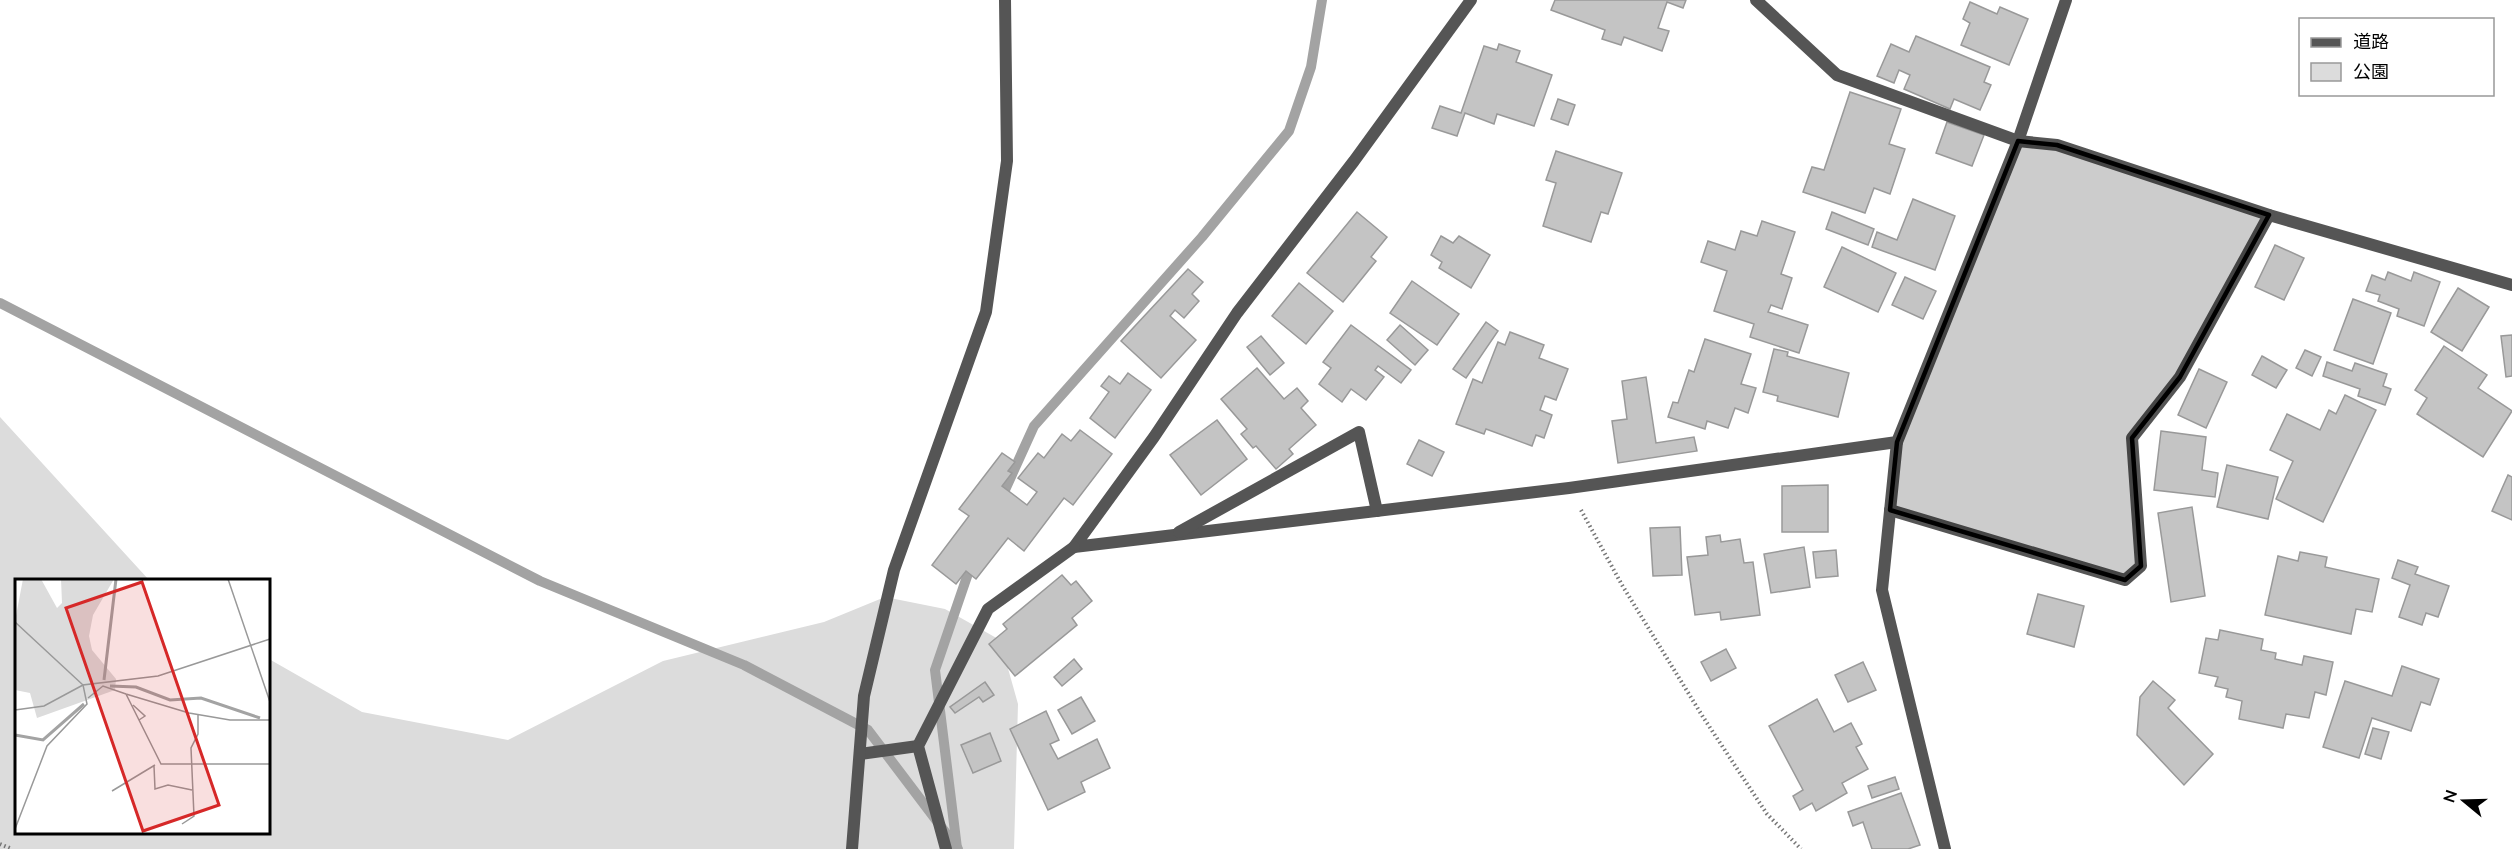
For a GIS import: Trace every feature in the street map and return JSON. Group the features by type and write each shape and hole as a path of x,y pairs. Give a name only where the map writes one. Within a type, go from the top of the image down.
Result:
{"street":[{"path":"852,849 864,696 894,570 986,312 1007,161 1005,0"},
{"path":"946,849 918,746 988,609 1074,547 1154,437 1237,313 1354,161 1472,0"},
{"path":"1756,0 1837,75 2018,141 2057,145 2269,215 2512,285"},
{"path":"1945,849 1882,590 1897,442 2018,141 2066,0"},
{"path":"1890,510 2125,580 2141,566 2132,438 2180,377 2269,215"},
{"path":"1173,535 1359,432 1377,511"},
{"path":"1074,547 1569,488 1897,442"},
{"path":"860,754 918,746"}],"path":[{"path":"1569,488 1622,585 1702,717 1767,814 1801,849"},
{"path":"0,844 12,849"}],"highlighted area":[{"path":"2018,141 2057,145 2269,215 2180,377 2132,438 2141,566 2125,580 1890,510 1897,442"}],"green space":[{"path":"0,417 148,579 15,579 15,834 270,834 270,660 362,712 508,740 663,661 824,622 885,597 945,609 1000,640 1018,704 1014,849 0,849"}],"building":[{"path":"1555,0 1686,0 1683,8 1667,2 1658,28 1669,31 1662,51 1624,37 1621,45 1602,39 1605,30 1551,10"},
{"path":"1970,2 1997,14 2000,7 2028,19 2009,65 1961,45 1970,23 1963,19"},
{"path":"1916,36 1990,67 1984,82 1991,85 1980,110 1954,99 1950,109 1904,89 1910,75 1899,70 1894,83 1877,76 1891,44 1909,52"},
{"path":"1499,44 1520,51 1516,62 1552,75 1534,126 1497,114 1494,124 1465,113 1457,136 1432,128 1440,106 1461,113 1484,46 1497,50"},
{"path":"1850,92 1901,109 1889,144 1905,149 1890,194 1874,188 1865,213 1803,192 1812,167 1824,170"},
{"path":"1558,99 1575,105 1568,125 1551,119"},
{"path":"1947,122 1984,135 1972,166 1936,153"},
{"path":"1556,151 1622,173 1608,214 1601,212 1591,242 1543,226 1556,183 1546,180"},
{"path":"1913,199 1955,216 1935,270 1872,247 1877,232 1897,240"},
{"path":"1357,212 1387,237 1371,257 1376,261 1343,302 1307,273"},
{"path":"1832,212 1874,229 1868,245 1826,229"},
{"path":"1762,221 1795,232 1781,274 1792,278 1782,309 1771,305 1768,312 1808,325 1799,353 1750,337 1754,324 1714,311 1727,271 1701,262 1708,241 1735,250 1741,231 1757,236"},
{"path":"1441,236 1453,243 1459,236 1490,255 1471,288 1439,268 1442,262 1431,255"},
{"path":"2275,245 2304,258 2284,300 2255,287"},
{"path":"1842,247 1896,273 1878,312 1824,287"},
{"path":"1188,269 1203,282 1192,294 1199,301 1184,318 1175,310 1170,316 1196,340 1161,378 1121,341"},
{"path":"2388,272 2411,281 2414,272 2440,282 2424,326 2397,316 2399,309 2378,301 2380,295 2366,291 2372,275 2385,280"},
{"path":"1905,277 1936,291 1923,319 1892,305"},
{"path":"1412,281 1459,314 1437,345 1390,313"},
{"path":"1299,283 1333,311 1306,344 1272,316"},
{"path":"2458,288 2489,307 2462,351 2431,332"},
{"path":"2353,299 2391,313 2373,364 2334,350"},
{"path":"1486,322 1498,331 1466,378 1453,369"},
{"path":"1351,325 1411,370 1401,383 1378,366 1375,370 1384,377 1366,400 1351,389 1342,402 1319,384 1331,368 1323,362"},
{"path":"1400,325 1428,350 1415,365 1387,340"},
{"path":"1510,332 1544,345 1539,358 1568,369 1556,400 1545,396 1540,410 1552,415 1544,438 1536,435 1532,446 1486,429 1484,434 1456,424 1473,379 1482,383 1498,342 1505,345"},
{"path":"2512,335 2512,376 2506,377 2501,336"},
{"path":"1261,336 1284,363 1270,375 1247,347"},
{"path":"1705,339 1751,354 1741,384 1756,388 1748,413 1735,408 1728,428 1707,421 1705,429 1668,417 1673,402 1678,403 1689,370 1694,372"},
{"path":"2444,346 2487,375 2478,388 2512,411 2483,457 2417,414 2427,398 2415,390"},
{"path":"1774,349 1788,352 1787,356 1849,373 1838,417 1777,401 1778,396 1763,392"},
{"path":"2305,350 2321,357 2312,376 2296,368"},
{"path":"2262,356 2287,370 2276,388 2252,375"},
{"path":"2327,362 2352,371 2355,363 2387,374 2383,386 2391,389 2385,405 2358,396 2360,389 2323,376"},
{"path":"1257,368 1284,399 1297,388 1308,401 1301,408 1316,425 1289,449 1293,454 1276,469 1256,446 1253,448 1241,434 1247,429 1221,399"},
{"path":"2199,369 2227,382 2206,428 2178,415"},
{"path":"1128,373 1151,390 1115,438 1090,418 1109,392 1101,386 1109,376 1120,384"},
{"path":"1646,377 1656,443 1694,437 1697,451 1618,463 1612,421 1627,419 1622,381"},
{"path":"2345,395 2376,410 2323,522 2276,499 2293,461 2270,450 2287,414 2320,430 2329,410 2336,414"},
{"path":"1217,420 1247,459 1201,495 1170,455"},
{"path":"1080,430 1112,454 1073,505 1064,498 1024,551 1008,538 976,579 966,571 956,584 932,565 969,516 959,509 1002,453 1015,462 1008,471 1012,473 1002,486 1027,505 1037,492 1018,478 1038,453 1044,458 1062,434 1071,441"},
{"path":"2161,431 2206,437 2202,470 2218,473 2215,497 2154,490"},
{"path":"1419,440 1444,452 1432,476 1407,464"},
{"path":"2227,465 2278,477 2268,519 2217,507"},
{"path":"2508,475 2512,477 2512,520 2492,511"},
{"path":"1828,485 1828,532 1782,532 1782,486"},
{"path":"2192,507 2205,596 2171,602 2158,513"},
{"path":"1680,527 1682,575 1653,576 1650,528"},
{"path":"1720,535 1721,542 1740,539 1744,563 1753,562 1760,615 1721,620 1720,612 1695,615 1687,557 1708,555 1706,537"},
{"path":"1804,547 1810,587 1771,593 1764,554"},
{"path":"1836,550 1838,576 1816,578 1813,552"},
{"path":"2300,552 2327,557 2325,567 2379,579 2372,612 2356,609 2351,634 2265,615 2278,556 2298,561"},
{"path":"2398,560 2418,567 2415,574 2449,586 2438,617 2426,613 2422,625 2399,617 2410,585 2392,578"},
{"path":"1062,575 1071,585 1076,581 1092,601 1072,618 1077,625 1015,676 989,644 1007,629 1003,624"},
{"path":"2038,594 2084,606 2074,647 2027,634"},
{"path":"2220,630 2263,639 2261,650 2276,653 2275,659 2302,665 2304,656 2333,662 2326,695 2315,692 2309,718 2286,714 2283,728 2239,719 2242,701 2226,697 2228,689 2215,686 2218,677 2199,673 2206,638 2218,640"},
{"path":"1726,649 1736,668 1711,681 1701,662"},
{"path":"1074,659 1082,669 1062,686 1054,677"},
{"path":"1863,662 1876,690 1848,702 1835,675"},
{"path":"2402,666 2439,679 2430,705 2421,702 2411,731 2372,718 2359,758 2323,747 2345,681 2392,696"},
{"path":"2153,681 2175,700 2168,708 2213,754 2184,785 2137,735 2140,697"},
{"path":"985,682 994,695 983,702 979,697 955,713 950,707"},
{"path":"1081,697 1095,721 1072,734 1058,710"},
{"path":"1817,699 1834,732 1851,723 1862,744 1856,747 1868,769 1842,783 1847,793 1816,811 1812,803 1800,810 1793,796 1803,790 1769,726"},
{"path":"1046,711 1059,740 1050,744 1058,759 1097,739 1110,768 1081,782 1085,792 1048,810 1010,729"},
{"path":"2373,728 2389,732 2381,759 2365,754"},
{"path":"990,733 1001,761 973,773 961,745"},
{"path":"1895,777 1899,789 1872,798 1868,786"},
{"path":"1901,793 1920,845 1908,849 1872,849 1863,822 1853,826 1848,812"}],"waterway":[{"path":"1000,501 1034,426 1202,237 1289,131 1311,67 1322,0"},
{"path":"0,303 540,581 744,665 868,730 958,849"},
{"path":"957,848 935,670 973,559"}]}
